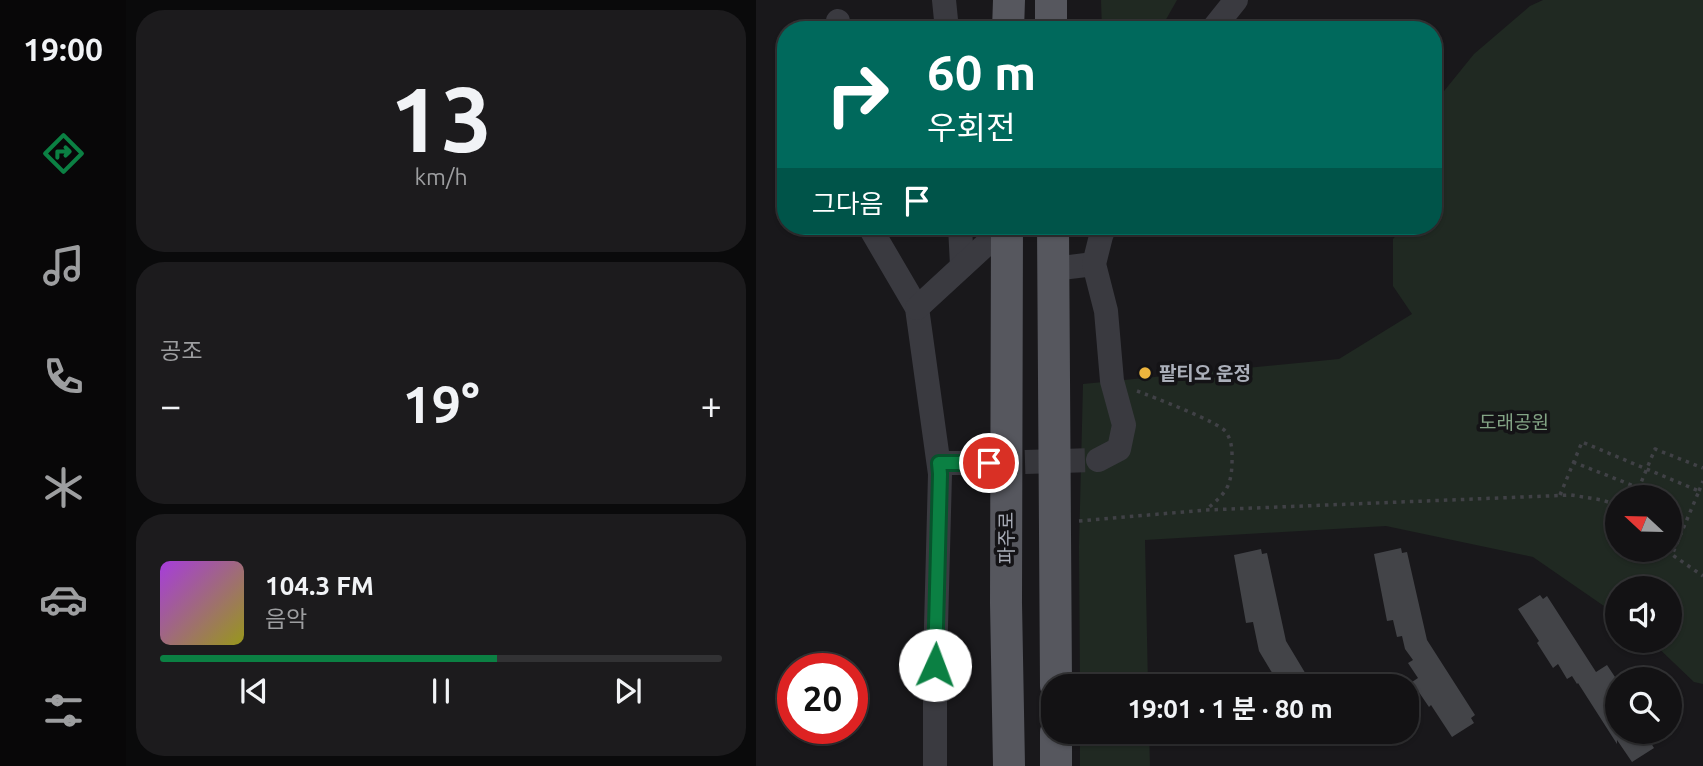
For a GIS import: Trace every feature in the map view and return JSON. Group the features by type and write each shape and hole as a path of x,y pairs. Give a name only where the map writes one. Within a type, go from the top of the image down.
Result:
{"main road":[{"path":"1008,21 1009,0"},
{"path":"1051,0 1051,21"},
{"name":"파주로","path":"1007,235 1009,766"},
{"path":"1053,235 1056,674"},
{"path":"991,766 991,681 1007,635"},
{"path":"1056,744 1056,766"}],"lane":[{"path":"944,0 946,21"},
{"path":"1219,21 1236,0"},
{"path":"874,235 917,308 939,463 935,766"},
{"path":"960,235 962,266"},
{"path":"917,308 997,235"},
{"path":"1098,460 1119,449 1124,425 1112,381 1106,311 1094,264 1101,235"},
{"path":"1053,269 1094,264"},
{"path":"939,463 989,463"}],"path":[{"path":"1112,381 1224,429 1231,443 1231,483 1220,498 1206,510"},
{"path":"1560,495 1582,442 1699,491"},
{"path":"1640,485 1655,449 1703,468"},
{"path":"1573,462 1631,485"},
{"path":"1682,531 1703,481"},
{"path":"1072,522 1206,510 1560,495 1605,501"},
{"path":"1682,562 1703,576"}],"green space":[{"path":"1101,0 1177,0 1165,21 1102,21"},
{"name":"도래공원","path":"1543,0 1703,0 1703,684 1694,682 1682,671 1682,667 1678,667 1664,653 1682,653 1682,576 1605,576 1605,607 1533,557 1386,526 1145,540 1148,674 1080,674 1079,547 1083,384 1339,359 1412,314 1393,286 1393,239 1396,235 1442,235 1442,94 1474,54 1530,6"},
{"path":"1080,744 1149,744 1150,766 1080,766"}],"building":[{"path":"1401,548 1402,553 1407,552 1427,640 1475,715 1471,718 1474,723 1452,737 1431,705 1429,707 1419,692 1419,674 1415,674 1408,663 1413,660 1405,649 1402,636 1397,637 1393,620 1387,621 1374,554"},
{"path":"1261,549 1262,554 1267,553 1286,641 1306,674 1273,674 1259,651 1253,622 1246,623 1234,555"},
{"path":"1540,595 1543,599 1547,596 1596,672 1607,665 1605,725 1572,676 1567,679 1558,664 1553,668 1518,609"},
{"path":"1620,744 1652,744 1654,748 1632,762"}],"tunnel":[{"path":"989,463 1098,460"}],"place":[{"name":"팥티오 운정","path":"1145,373"}],"route":[{"path":"935,665 939,463 989,463"}]}
